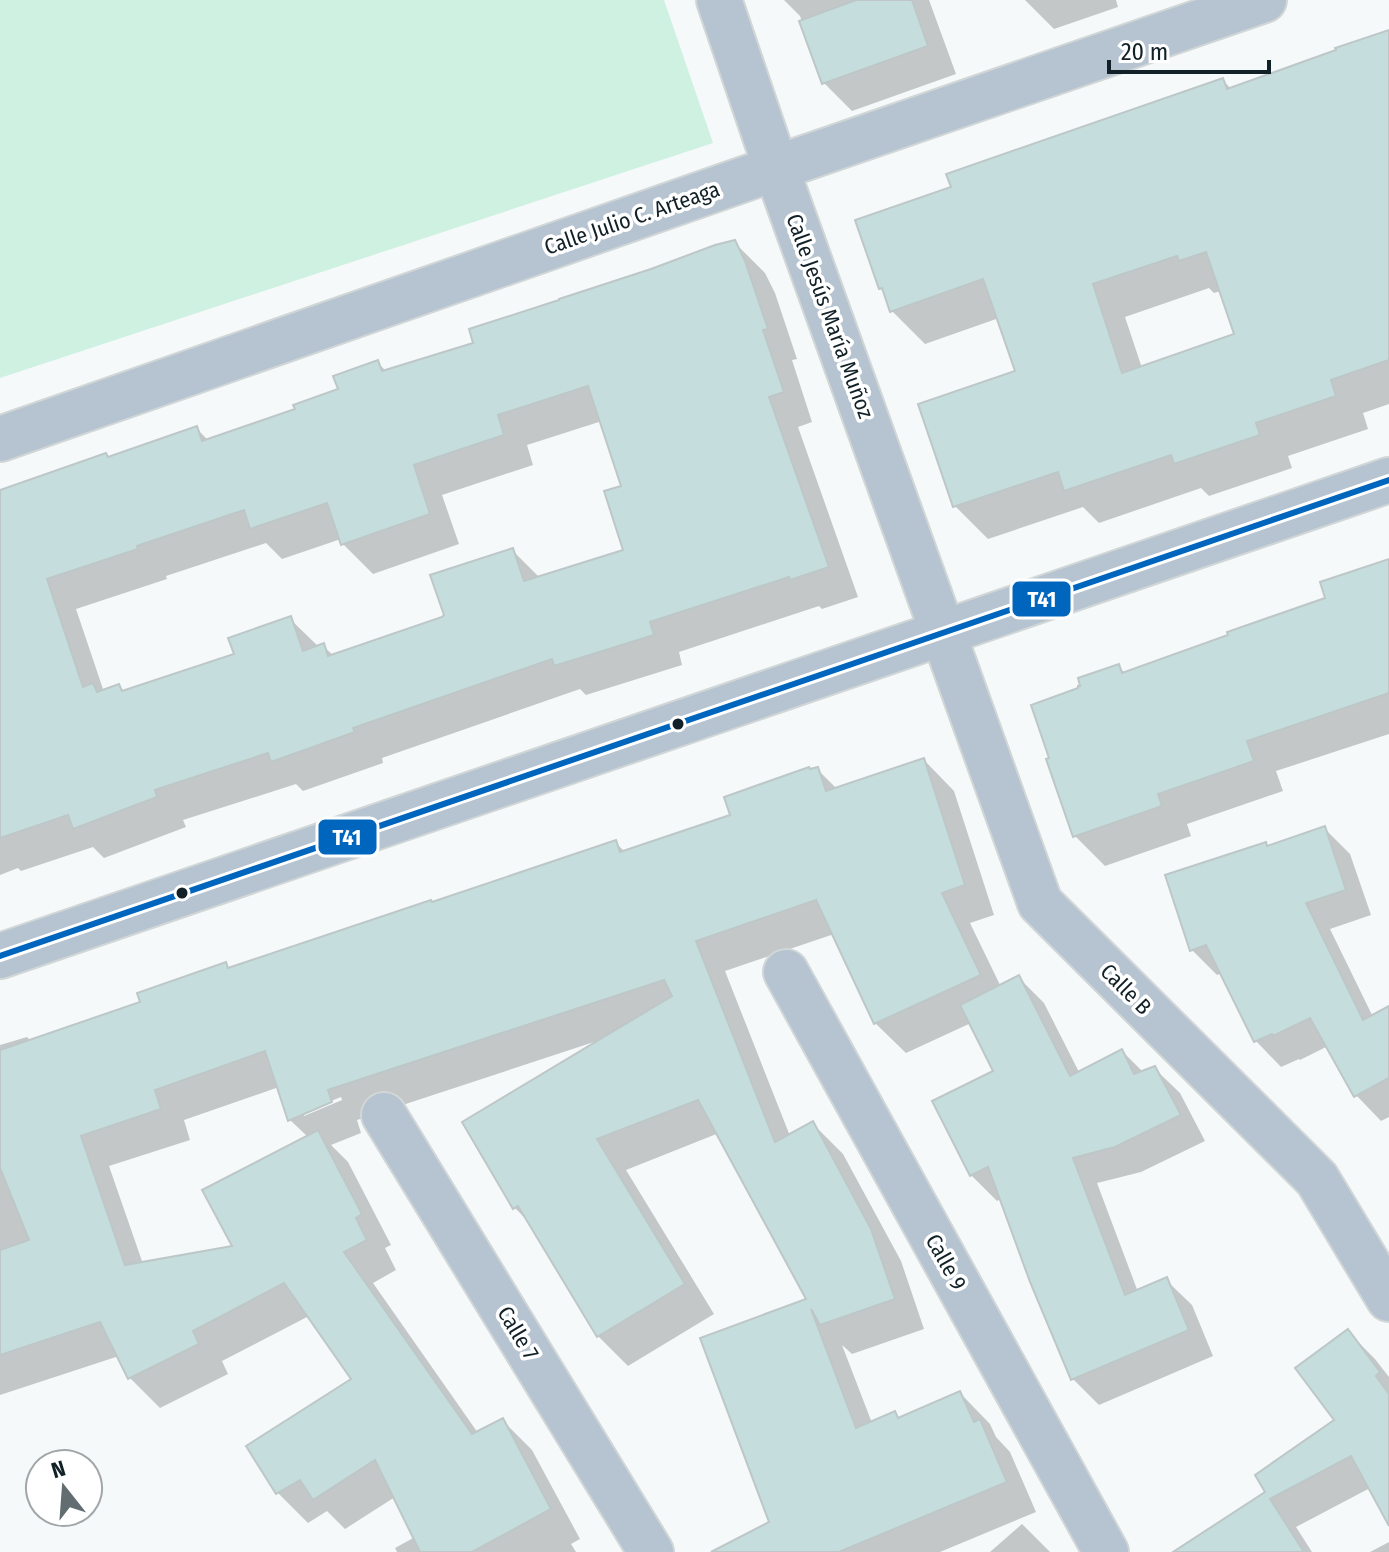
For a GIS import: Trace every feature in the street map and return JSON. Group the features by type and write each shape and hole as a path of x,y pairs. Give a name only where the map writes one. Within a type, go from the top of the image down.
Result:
{"street":[{"name":"Calle Jesús María Muñoz","path":"719,0 776,168 944,632"},
{"name":"Calle Julio C. Arteaga","path":"0,439 776,168 1189,12 1264,0"},
{"path":"0,956 1389,480"},
{"name":"Calle B","path":"944,632 1040,903 1317,1179 1389,1299"},
{"name":"Calle 9","path":"786,972 1106,1552"},
{"name":"Calle 7","path":"384,1115 651,1552"}],"green space":[{"path":"0,0 664,0 713,143 0,378"}],"building":[{"path":"856,0 912,0 928,46 822,84 799,21"},
{"path":"1389,30 1389,360 1331,380 1336,396 1256,423 1260,435 1174,464 1171,455 1064,491 1058,472 953,507 918,404 1015,371 983,279 890,312 855,220 951,187 946,174 1223,78 1227,89","holes":["1206,252 1234,334 1122,373 1093,284 1177,256 1179,261"]},
{"path":"735,240 745,261 768,329 763,330 784,392 769,397 829,567 650,622 654,635 554,666 552,659 353,728 355,732 271,762 268,753 155,790 157,797 73,829 68,815 0,838 0,490 106,453 108,457 197,426 202,441 295,409 293,405 338,389 333,376 378,360 382,371 473,343 469,329","holes":["588,386 621,486 604,491 623,550 524,581 513,548 430,575 444,615 442,617 328,656 324,643 303,651 291,616 228,638 234,654 122,691 119,684 97,692 93,683 83,687 47,579 244,510 250,529 327,503 341,545 430,514 414,465 504,435 498,415"]},
{"path":"1389,559 1389,693 1247,741 1254,761 1158,794 1162,806 1073,837 1031,705 1078,688 1078,678 1119,664 1122,673 1325,598 1320,582"},
{"path":"924,758 965,885 942,893 981,975 874,1024 816,900 696,941 775,1142 813,1121 871,1229 895,1299 820,1325 811,1309 856,1428 895,1411 898,1418 960,1391 974,1422 980,1419 1007,1482 839,1552 711,1552 769,1522 700,1338 806,1299 698,1100 597,1139 685,1284 597,1337 518,1206 513,1209 462,1122 672,996 664,980 328,1090 332,1102 288,1121 265,1051 155,1090 161,1109 81,1136 125,1265 232,1246 202,1190 318,1130 362,1214 356,1218 367,1240 344,1252 472,1434 503,1418 551,1509 472,1552 420,1552 375,1460 313,1500 300,1480 276,1494 246,1446 351,1379 284,1283 193,1331 199,1344 128,1379 100,1322 0,1355 0,1250 29,1240 0,1168 0,1050 140,1002 137,993 226,962 228,968 616,840 620,852 730,815 724,797 809,767 818,767 826,791"},
{"path":"1325,826 1346,890 1306,903 1363,1020 1389,1006 1389,1078 1354,1097 1310,1018 1254,1042 1206,945 1190,951 1165,875"},
{"path":"1019,975 1070,1076 1122,1049 1134,1074 1155,1066 1181,1115 1115,1147 1073,1158 1125,1295 1167,1277 1189,1330 1071,1380 1030,1282 988,1167 970,1176 932,1101 993,1071 960,1005"},
{"path":"1348,1329 1380,1372 1376,1376 1389,1394 1389,1526 1351,1456 1270,1499 1304,1552 1173,1552 1265,1492 1255,1475 1334,1420 1295,1368"}],"transit line":[{"name":"T41","path":"0,956 1389,480"}]}
